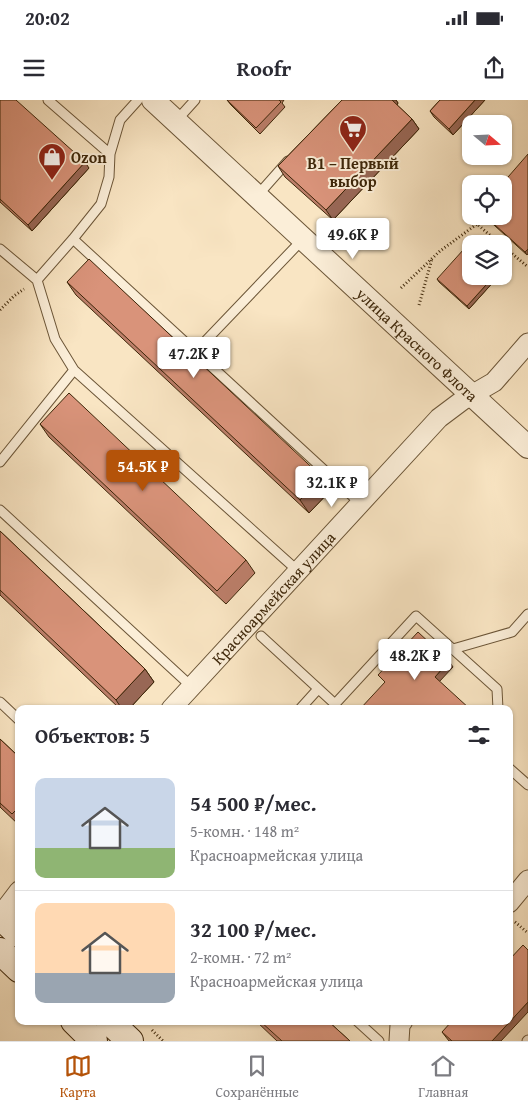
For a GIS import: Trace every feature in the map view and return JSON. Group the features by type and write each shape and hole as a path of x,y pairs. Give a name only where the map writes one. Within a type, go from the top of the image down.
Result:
{"main road":[{"path":"0,916 15,930"},
{"path":"0,951 15,965"},
{"path":"78,1025 94,1041"},
{"path":"114,1025 130,1041"}],"street":[{"name":"улица Красного Флота","path":"153,100 528,447"},
{"name":"Красноармейская улица","path":"176,705 439,418 494,382 528,343"},
{"path":"513,898 528,880"},
{"path":"0,916 15,896"},
{"path":"398,1041 400,1025"}],"lane":[{"path":"48,100 110,154"},
{"path":"37,280 101,204 109,177 110,154 120,120 138,100"},
{"path":"176,121 196,100"},
{"path":"256,196 296,152"},
{"path":"73,239 360,503"},
{"path":"195,352 304,239"},
{"path":"0,249 37,280 55,339 74,370 298,571"},
{"path":"0,462 74,370"},
{"path":"0,510 192,687"},
{"path":"453,649 512,632 528,614"},
{"path":"261,636 335,704 416,616 497,689 498,705"},
{"path":"304,705 318,689"},
{"path":"0,702 15,716"},
{"path":"513,774 528,785"},
{"path":"361,1025 379,1041"}],"path":[{"path":"462,235 477,224 490,235"},
{"path":"401,288 432,258 462,235"},
{"path":"512,254 528,267"},
{"path":"420,305 432,258"},
{"path":"0,310 14,296 37,280"},
{"path":"513,919 528,932"}],"building":[{"path":"0,100 16,100 85,162 28,225 0,199"},
{"path":"227,100 279,100 281,102 256,128"},
{"name":"В1 – Первый выбор","path":"342,100 392,100 412,119 326,210 278,166"},
{"path":"440,100 475,100 449,129 430,111"},
{"path":"528,154 528,249 525,252 512,240 512,235 506,235 495,225 512,225 512,175 510,175"},
{"path":"462,251 462,285 486,285 467,306 437,279"},
{"path":"89,259 322,477 300,500 67,282"},
{"path":"69,393 246,560 217,591 40,424"},
{"path":"0,531 145,669 116,700 0,590"},
{"path":"418,632 449,661 435,677 466,705 364,705 385,682 378,675"},
{"path":"0,739 15,753 15,811 12,814 0,803"},
{"path":"523,945 528,950 528,1002 513,1018 513,956"},
{"path":"264,1025 332,1025 350,1041 282,1041"},
{"path":"448,1025 507,1025 492,1041 452,1041 442,1032"}],"place":[{"name":"В1 – Первый выбор","path":"353,153"},
{"name":"Ozon","path":"52,181"}]}
